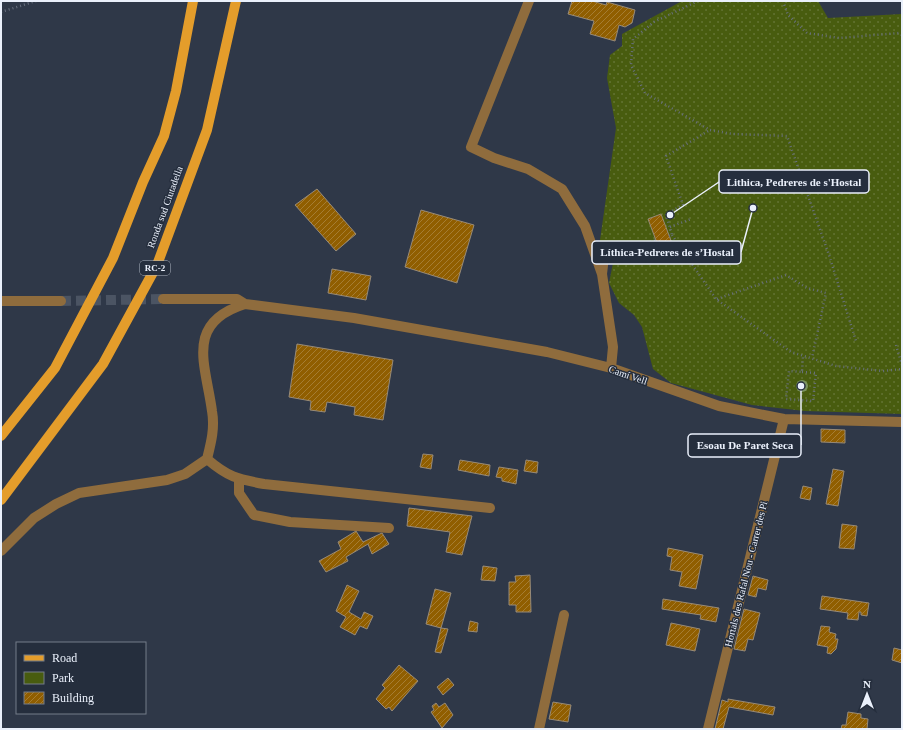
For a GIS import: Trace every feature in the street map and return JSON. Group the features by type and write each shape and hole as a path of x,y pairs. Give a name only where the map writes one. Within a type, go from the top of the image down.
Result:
{"main road":[{"path":"1,436 55,368 113,258 143,182 164,136 176,91 193,1"},
{"name":"Ronda sud Ciutadella","path":"1,500 103,364 157,265 206,130 236,1"}],"street":[{"path":"529,1 471,147 494,158 528,169 562,189 585,226 602,274 613,347 611,368"},
{"path":"602,274 604,257"},
{"name":"Camí Vell","path":"162,299 237,298 245,304 354,318 547,352 611,368 719,406 784,419 902,422"},
{"path":"1,301 61,301"},
{"path":"1,551 34,518 56,504 79,493 167,480 185,474 206,459 214,428 203,367 202,347 207,331 220,317 229,309 245,304"},
{"name":"Hortals des Rafal Nou - Carrer des Pi","path":"708,729 784,419"},
{"path":"206,459 223,473 239,479 264,484 490,508"},
{"path":"239,479 239,493 254,515 290,522 389,528"},
{"path":"539,729 564,615"}],"path":[{"path":"1,12 36,1"},
{"path":"698,1 654,22 633,39 631,64 645,92 710,130 732,134 787,136 829,256 856,341"},
{"path":"784,1 788,14 807,33 839,38 898,33 902,35"},
{"path":"710,130 666,156 683,205 666,214 671,236 716,299 791,352 836,366 882,371 902,369"},
{"path":"670,227 691,219"},
{"path":"604,257 656,240"},
{"path":"716,299 786,275 807,288 826,292 812,358"},
{"path":"896,345 902,365"},
{"path":"802,372 803,356"},
{"path":"789,371 802,372 816,373 813,401 786,398 789,371"}],"green space":[{"path":"682,1 818,1 828,18 902,14 902,414 805,411 752,405 671,383 653,369 642,327 634,315 619,303 609,283 613,263 599,247 616,128 607,78 610,55 622,46 622,34"}],"building":[{"path":"572,1 592,1 606,5 607,2 635,10 632,23 625,27 619,25 615,41 590,34 594,21 568,14"},
{"path":"317,189 356,234 336,251 295,205"},
{"path":"421,210 474,225 457,283 405,267"},
{"path":"661,214 676,254 663,259 648,219"},
{"path":"332,269 371,276 366,300 328,293"},
{"path":"297,344 393,360 383,420 354,415 355,407 327,402 325,412 310,410 311,401 289,397"},
{"path":"821,429 845,430 845,443 821,442"},
{"path":"423,454 433,455 431,469 420,467"},
{"path":"460,460 490,465 489,476 458,470"},
{"path":"526,460 538,462 537,473 524,471"},
{"path":"499,467 518,470 516,484 502,481 502,478 496,477"},
{"path":"833,469 844,471 838,506 826,504"},
{"path":"803,486 812,488 810,500 800,498"},
{"path":"409,508 472,516 462,555 446,552 450,532 407,526"},
{"path":"842,524 857,526 854,549 839,548"},
{"path":"356,531 363,542 382,533 389,544 372,554 368,544 346,557 348,561 326,572 319,561 341,549 338,542"},
{"path":"668,548 703,555 696,589 679,586 682,572 670,570 672,557 667,556"},
{"path":"483,566 497,568 495,581 481,580"},
{"path":"530,575 531,612 516,612 516,605 509,605 509,582 516,582 515,576"},
{"path":"753,576 768,580 766,590 758,588 756,597 748,595"},
{"path":"347,585 359,591 349,612 361,619 364,612 373,616 367,629 360,626 355,635 340,627 346,617 336,611"},
{"path":"435,589 451,593 441,628 426,624"},
{"path":"822,596 869,603 867,616 861,615 861,612 859,612 858,620 847,619 848,613 820,609"},
{"path":"663,599 719,608 716,622 700,619 701,615 662,609"},
{"path":"744,609 760,613 753,640 748,639 745,651 734,649"},
{"path":"470,621 478,623 477,632 468,631"},
{"path":"671,623 700,629 695,651 666,645"},
{"path":"821,626 830,627 829,632 836,634 835,639 838,639 836,649 831,654 827,653 828,647 817,645"},
{"path":"441,628 448,629 441,653 435,652"},
{"path":"894,648 902,650 902,663 892,660"},
{"path":"399,665 418,681 392,711 389,707 386,709 376,699 385,688 382,685"},
{"path":"448,678 454,685 443,695 437,687"},
{"path":"728,699 775,707 773,715 729,707 723,729 715,729 722,700 728,702"},
{"path":"553,702 571,705 568,722 549,719"},
{"path":"436,703 439,707 445,703 453,715 442,728 431,712 434,710 432,706"},
{"path":"848,712 861,714 861,718 868,719 867,729 841,729 842,725 846,725"}],"tunnel":[{"path":"61,301 163,299"}],"place":[{"name":"Líthica-Pedreres de s’Hostal","path":"753,208"},
{"name":"Lithica, Pedreres de s'Hostal","path":"670,215"},
{"name":"Esoau De Paret Seca","path":"801,386"}]}
